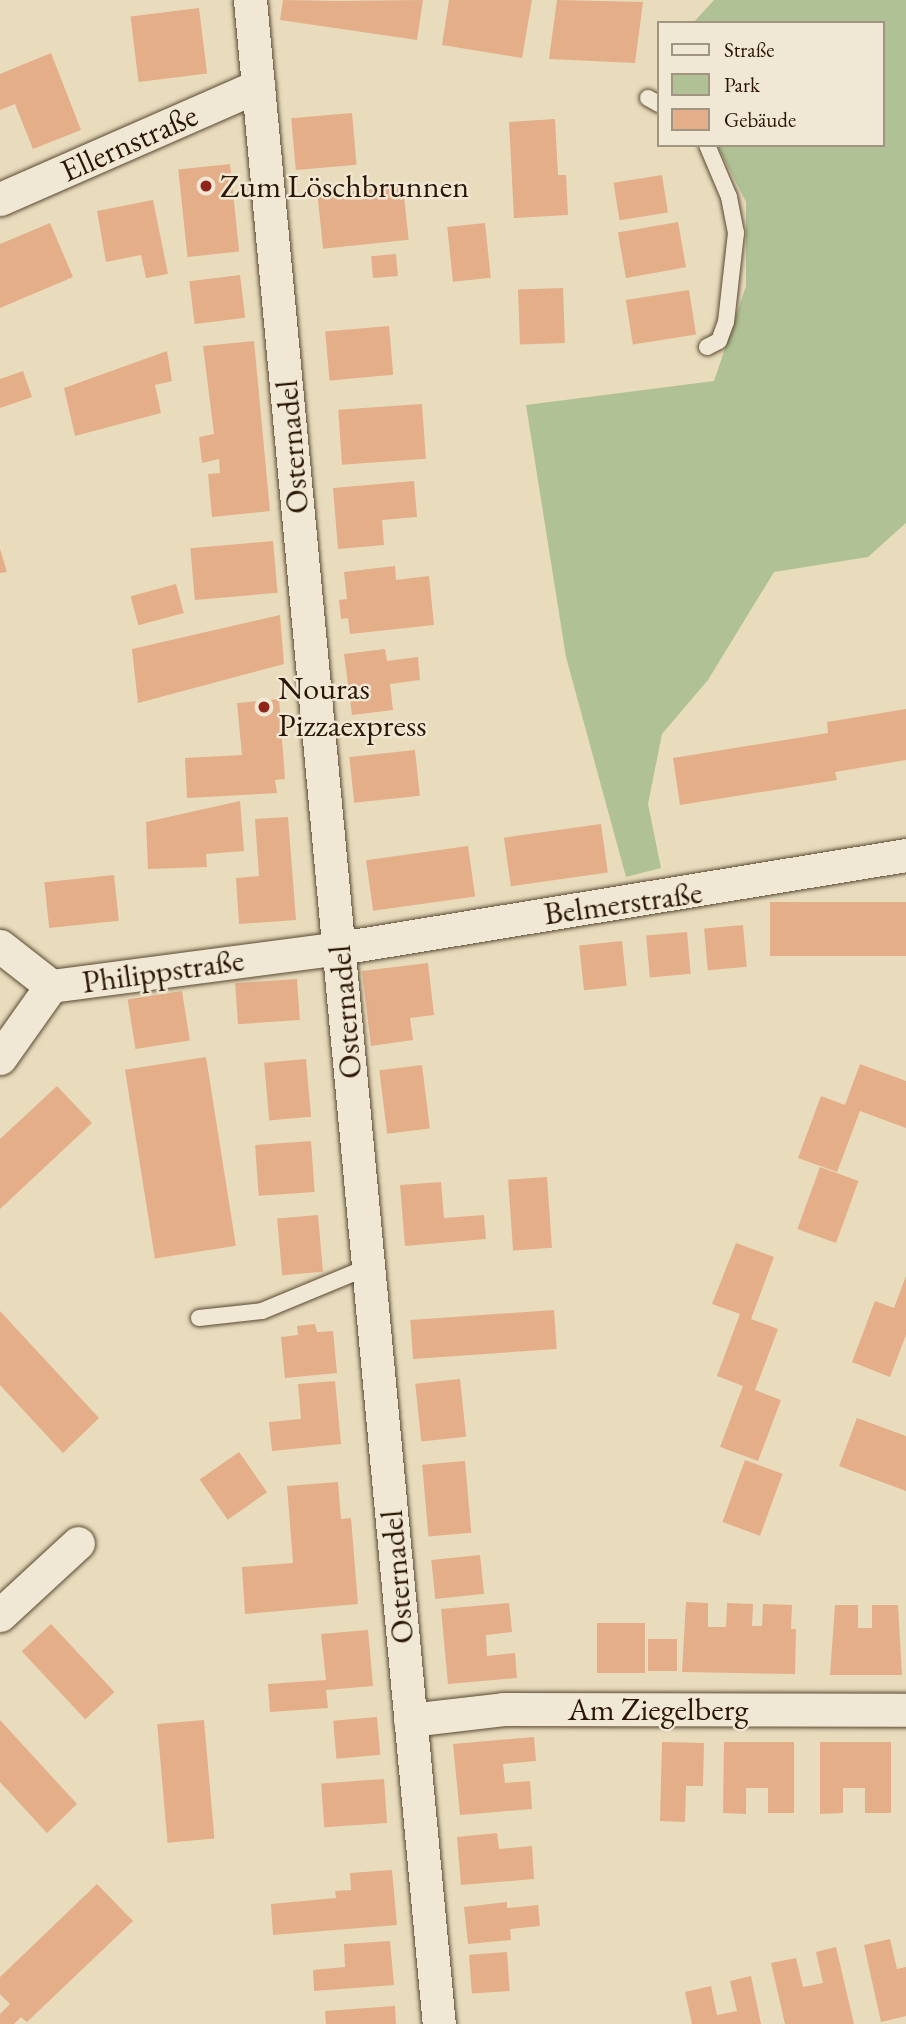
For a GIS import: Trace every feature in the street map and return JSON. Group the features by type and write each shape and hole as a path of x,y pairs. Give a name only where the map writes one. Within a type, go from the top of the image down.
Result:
{"street":[{"name":"Osternadel","path":"250,0 439,2024"},
{"name":"Ellernstraße","path":"0,199 258,86"},
{"name":"Belmerstraße","path":"340,948 906,855"},
{"name":"Philippstraße","path":"0,946 51,986 340,948"},
{"path":"0,1058 51,986"},
{"path":"0,1615 78,1543"},
{"name":"Am Ziegelberg","path":"410,1720 503,1709 906,1710"}],"lane":[{"path":"707,347 719,341 726,322 736,233 729,197 709,147"},
{"path":"199,1318 262,1311 368,1267"}],"green space":[{"path":"714,0 906,0 906,523 868,557 774,572 708,680 662,734 648,804 661,868 626,877 566,657 526,405 714,381 746,286 746,202 718,147 885,147 885,21 695,21"}],"building":[{"path":"283,0 423,0 417,40 280,20"},
{"path":"449,0 532,0 522,58 442,45"},
{"path":"557,0 643,2 635,63 549,59"},
{"path":"199,8 207,74 139,82 131,16"},
{"path":"51,53 81,130 33,149 15,104 0,110 0,74"},
{"path":"352,113 357,165 296,170 291,118"},
{"path":"555,119 558,175 566,175 568,215 514,218 509,122"},
{"path":"230,164 239,252 187,257 178,169"},
{"path":"662,175 668,213 620,220 614,183"},
{"path":"403,186 409,240 323,249 317,195"},
{"path":"153,200 168,274 146,278 141,255 106,262 97,211"},
{"path":"678,222 686,267 626,278 618,233"},
{"path":"50,223 73,277 0,308 0,244"},
{"path":"485,223 491,278 453,282 447,227"},
{"path":"396,254 398,276 373,278 371,256"},
{"path":"240,275 245,318 195,324 189,281"},
{"path":"563,288 565,343 520,345 518,290"},
{"path":"689,290 696,334 633,344 626,300"},
{"path":"389,326 393,375 330,380 325,332"},
{"path":"254,341 270,511 212,517 208,474 220,473 219,459 202,463 199,437 214,434 203,346"},
{"path":"167,351 172,381 155,385 161,413 75,436 64,388"},
{"path":"23,371 32,397 0,408 0,379"},
{"path":"422,404 426,459 342,465 338,410"},
{"path":"414,481 417,517 382,520 384,545 338,549 333,488"},
{"path":"273,541 278,593 195,600 190,548"},
{"path":"0,549 7,572 0,573"},
{"path":"395,566 396,580 429,576 434,625 350,634 348,618 341,619 339,600 347,599 344,572"},
{"path":"176,584 184,613 138,625 131,596"},
{"path":"280,615 284,664 138,703 132,649"},
{"path":"385,649 387,661 418,657 420,680 390,684 393,710 352,715 344,654"},
{"path":"279,699 285,779 275,780 277,793 187,798 185,758 242,755 237,703"},
{"path":"906,709 906,760 835,772 837,780 680,805 673,758 828,733 827,722"},
{"path":"415,750 420,796 354,803 349,757"},
{"path":"240,801 244,851 206,854 207,867 148,869 146,822"},
{"path":"288,817 296,920 239,924 236,878 259,876 255,819"},
{"path":"601,824 608,873 511,886 504,838"},
{"path":"468,846 475,897 373,911 366,860"},
{"path":"114,875 119,921 49,928 44,882"},
{"path":"770,902 906,902 906,956 770,956"},
{"path":"743,925 747,967 708,970 704,928"},
{"path":"687,932 691,974 650,977 646,936"},
{"path":"622,941 627,986 584,990 579,945"},
{"path":"428,963 434,1015 410,1018 413,1040 371,1046 362,971"},
{"path":"297,979 300,1020 238,1024 235,983"},
{"path":"182,991 190,1040 135,1049 128,1000"},
{"path":"206,1057 236,1246 155,1258 125,1070"},
{"path":"306,1059 311,1117 269,1120 264,1063"},
{"path":"860,1064 906,1081 906,1128 860,1111 837,1172 798,1158 821,1096 845,1105"},
{"path":"422,1065 430,1129 387,1134 379,1070"},
{"path":"57,1086 92,1123 0,1209 0,1139"},
{"path":"311,1141 315,1192 259,1196 255,1145"},
{"path":"820,1167 859,1181 836,1243 797,1229"},
{"path":"547,1177 552,1248 513,1251 508,1180"},
{"path":"441,1182 444,1218 484,1215 486,1239 405,1246 400,1185"},
{"path":"318,1215 323,1272 282,1275 277,1219"},
{"path":"736,1243 774,1257 751,1319 778,1329 755,1390 781,1400 758,1461 720,1447 743,1386 717,1376 740,1314 712,1304"},
{"path":"906,1276 906,1335 890,1377 852,1362 875,1301 894,1308"},
{"path":"554,1310 557,1349 413,1359 410,1320"},
{"path":"0,1311 99,1418 63,1453 0,1385"},
{"path":"315,1324 317,1332 333,1331 337,1373 285,1378 281,1337 298,1335 297,1326"},
{"path":"460,1379 466,1437 421,1441 415,1384"},
{"path":"335,1381 341,1444 272,1451 269,1422 301,1419 298,1384"},
{"path":"857,1418 906,1436 906,1491 839,1466"},
{"path":"239,1452 267,1492 228,1520 200,1480"},
{"path":"745,1460 783,1474 760,1536 722,1522"},
{"path":"465,1461 471,1533 428,1536 422,1465"},
{"path":"338,1482 341,1519 351,1518 358,1604 245,1614 242,1567 293,1563 287,1486"},
{"path":"480,1555 484,1594 435,1599 431,1560"},
{"path":"686,1602 708,1603 708,1627 726,1627 727,1603 753,1604 752,1626 762,1626 763,1604 792,1605 791,1629 796,1629 795,1674 682,1672"},
{"path":"509,1603 512,1632 486,1635 487,1656 515,1653 517,1678 448,1684 441,1609"},
{"path":"835,1605 858,1605 858,1628 872,1628 872,1605 898,1605 902,1675 830,1675"},
{"path":"597,1623 645,1623 645,1673 597,1673"},
{"path":"51,1624 114,1692 85,1719 22,1651"},
{"path":"368,1630 373,1686 326,1690 328,1708 270,1712 268,1684 326,1680 321,1634"},
{"path":"648,1639 677,1639 677,1671 648,1671"},
{"path":"377,1717 380,1755 336,1759 333,1721"},
{"path":"0,1720 77,1804 47,1833 0,1782"},
{"path":"204,1720 214,1839 168,1843 157,1724"},
{"path":"534,1737 536,1761 503,1764 505,1783 530,1781 532,1809 460,1815 453,1744"},
{"path":"662,1742 704,1743 703,1786 686,1786 685,1822 660,1821"},
{"path":"724,1742 794,1742 794,1813 768,1813 768,1788 746,1788 746,1814 723,1813"},
{"path":"820,1742 891,1742 891,1813 865,1813 865,1788 843,1788 843,1813 820,1814"},
{"path":"384,1779 387,1823 324,1827 321,1783"},
{"path":"497,1833 499,1849 532,1846 534,1879 461,1885 457,1837"},
{"path":"392,1870 397,1925 273,1935 271,1904 336,1898 335,1891 351,1890 350,1873"},
{"path":"97,1884 133,1921 27,2022 21,2017 14,2024 0,2024 0,2014 10,2004 0,1994 0,1977"},
{"path":"507,1902 507,1908 538,1905 540,1926 510,1929 511,1940 468,1944 464,1907"},
{"path":"890,1939 897,1969 906,1967 906,2016 881,2022 864,1945"},
{"path":"390,1941 394,1985 314,1991 313,1970 345,1967 344,1944"},
{"path":"836,1947 854,2024 785,2024 771,1963 796,1958 803,1987 823,1983 816,1952"},
{"path":"507,1952 510,1991 472,1994 469,1955"},
{"path":"751,1976 761,2024 692,2024 685,1992 711,1986 717,2015 737,2011 730,1981"},
{"path":"395,2006 396,2024 326,2024 325,2011"}],"place":[{"name":"Zum Löschbrunnen","path":"206,186"},
{"name":"Nouras Pizzaexpress","path":"264,707"}]}
